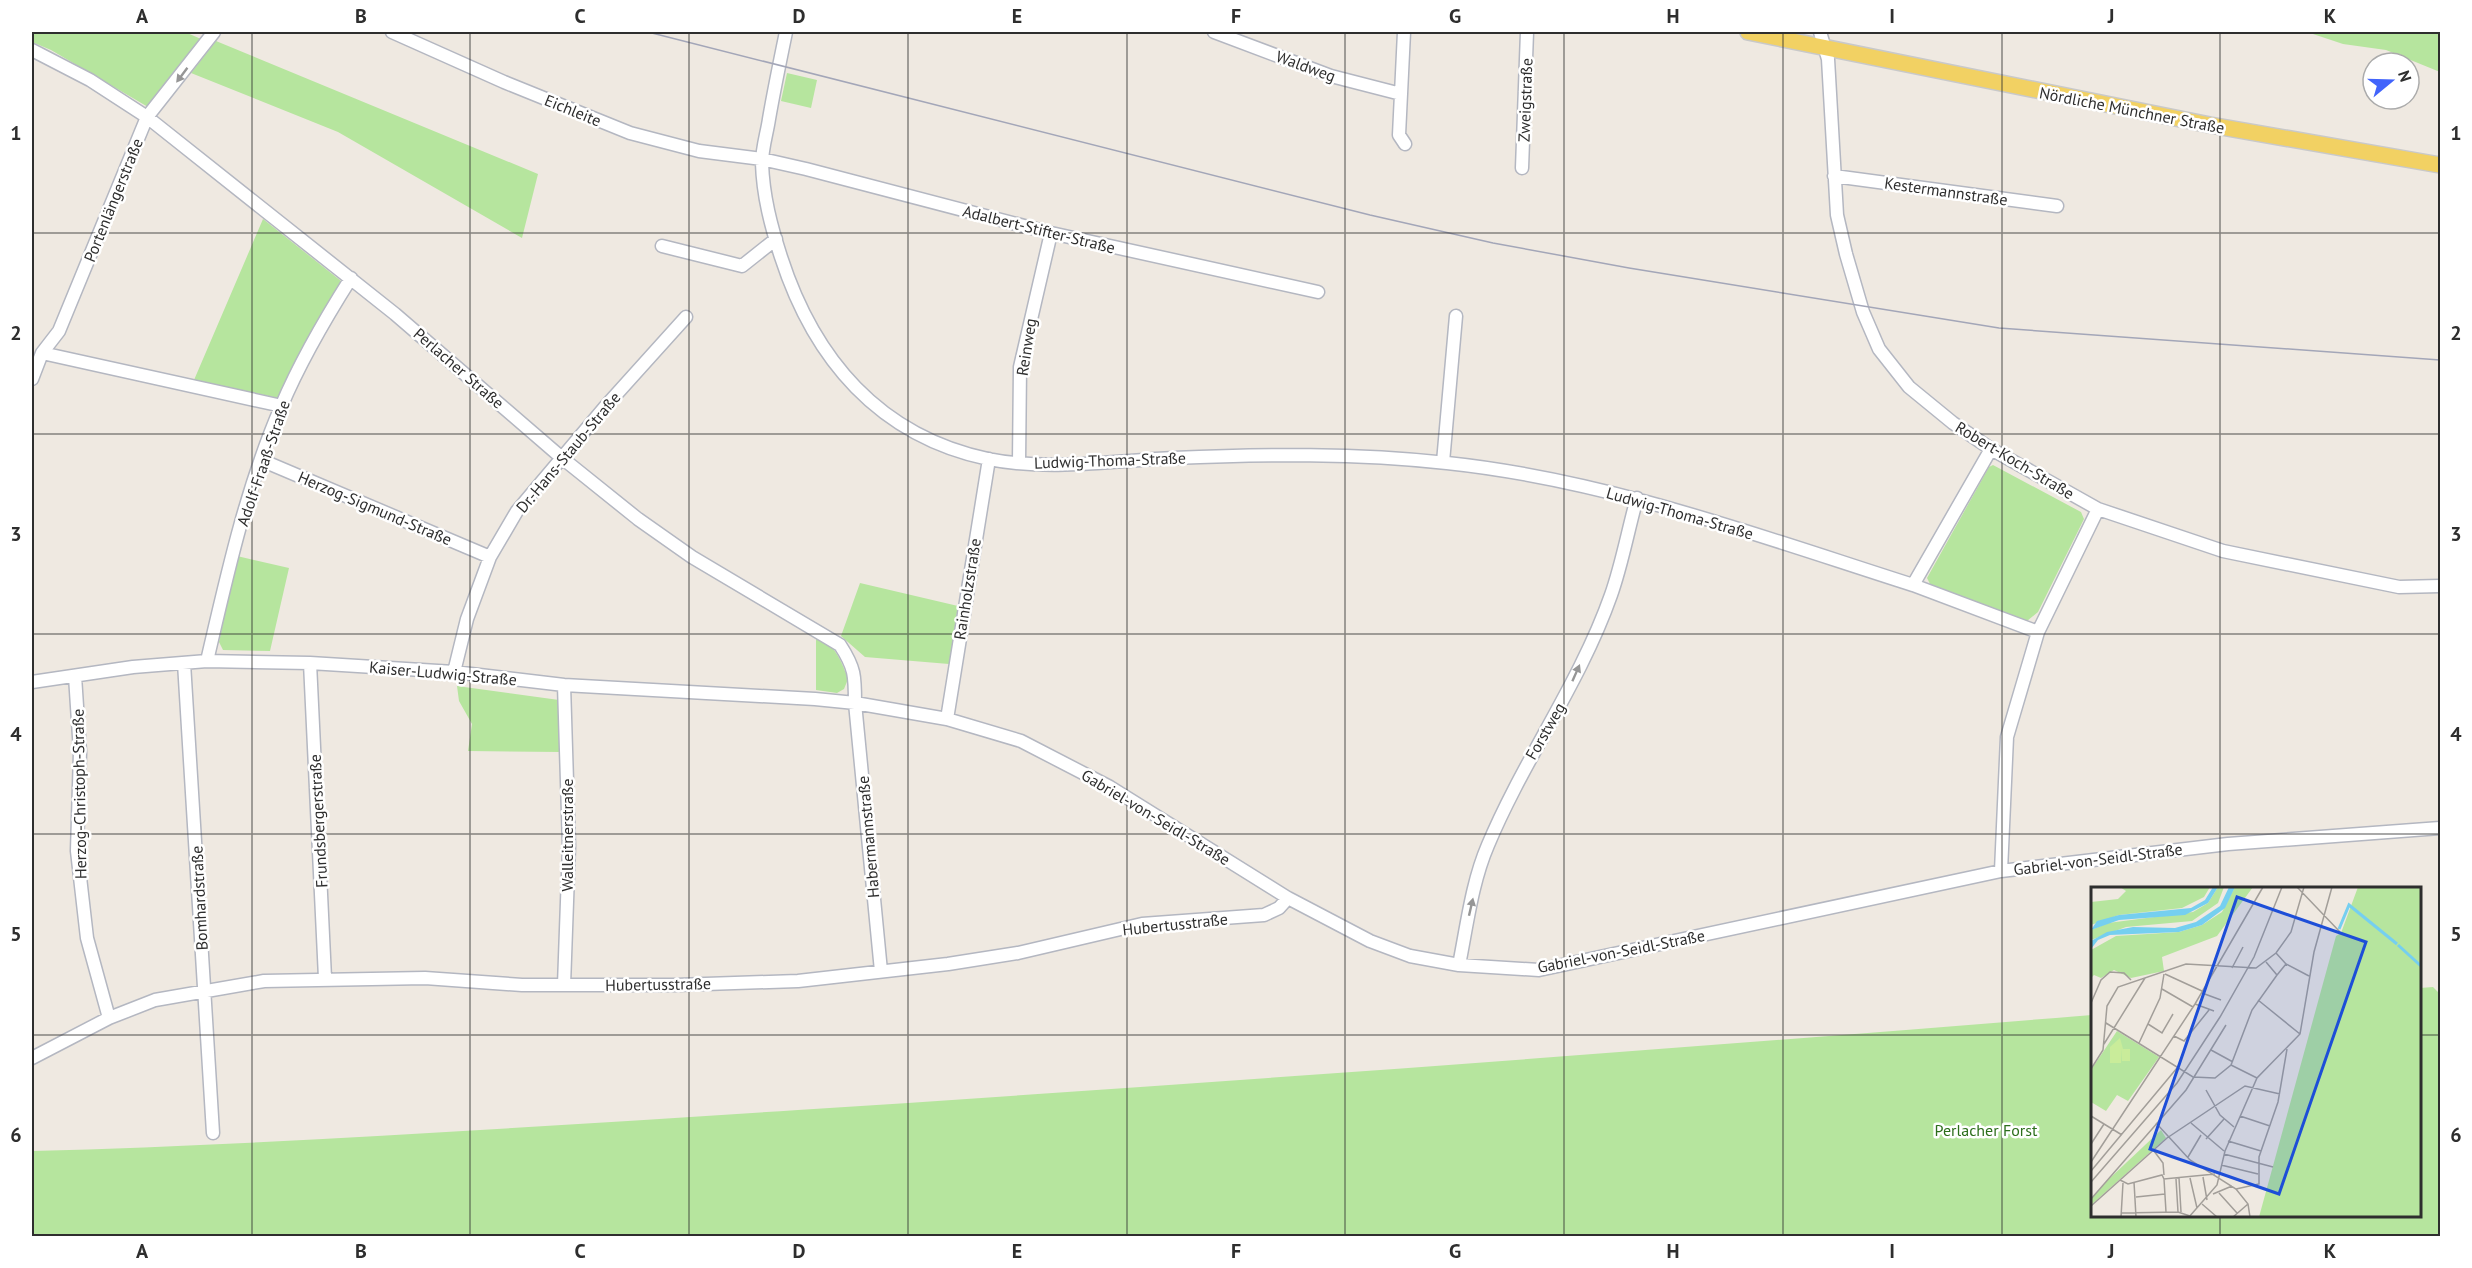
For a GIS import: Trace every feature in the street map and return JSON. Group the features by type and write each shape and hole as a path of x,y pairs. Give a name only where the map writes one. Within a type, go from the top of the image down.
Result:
{"main road":[{"name":"Nördliche Münchner Straße","path":"1748,32 2210,125 2440,165"}],"street":[{"name":"Portenlängerstraße","path":"32,379 42,353 59,331 147,117 214,32"},
{"name":"Eichleite","path":"392,32 504,82 630,133 699,151 762,159"},
{"name":"Ludwig-Thoma-Straße","path":"786,32 762,159 765,203 776,239 805,319 846,379 900,423 932,439 989,459 1047,464 1327,454 1443,462 1525,472 1637,498 1913,585 2038,632"},
{"name":"Waldweg","path":"1214,32 1331,76 1401,94"},
{"path":"1404,32 1399,135 1406,144"},
{"name":"Zweigstraße","path":"1522,168 1527,32"},
{"name":"Robert-Koch-Straße","path":"1820,32 1828,63 1837,215 1846,254 1860,304 1879,350 1909,387 1991,449 2098,508 2223,552 2399,586 2440,586"},
{"name":"Perlacher Straße","path":"32,50 90,80 147,117 351,278 562,458 638,519 692,557 840,645 852,663 855,674 855,703"},
{"name":"Adalbert-Stifter-Straße","path":"762,159 1051,233 1318,292"},
{"name":"Kestermannstraße","path":"1834,176 2058,206"},
{"name":"Reinweg","path":"1019,462 1020,367 1051,233"},
{"path":"662,246 742,266 776,239"},
{"name":"Adolf-Fraaß-Straße","path":"207,661 231,557 261,460 282,406 327,316 351,278"},
{"path":"1443,462 1456,316"},
{"name":"Dr.-Hans-Staub-Straße","path":"454,672 467,619 490,557 517,511 686,317"},
{"path":"42,353 282,406"},
{"path":"1913,585 1991,449"},
{"name":"Rainholzstraße","path":"947,719 989,459"},
{"name":"Herzog-Sigmund-Straße","path":"261,460 490,557"},
{"name":"Forstweg","path":"1459,964 1471,904 1487,847 1521,772 1567,693 1611,595 1637,498"},
{"path":"2001,871 2007,737 2038,632 2098,508"},
{"name":"Kaiser-Ludwig-Straße","path":"32,682 75,675 207,661 310,663 454,672 564,685 855,703"},
{"name":"Bomhardstraße","path":"184,663 213,1133"},
{"name":"Frundsbergerstraße","path":"310,663 326,978"},
{"name":"Herzog-Christoph-Straße","path":"75,675 80,752 77,851 87,938 109,1018"},
{"name":"Walleitnerstraße","path":"564,685 569,846 564,985"},
{"name":"Gabriel-von-Seidl-Straße","path":"855,703 947,719 1021,741 1119,792 1288,898 1370,941 1410,956 1459,964 1539,970 2001,871 2228,844 2440,828"},
{"name":"Habermannstraße","path":"855,703 881,971"},
{"name":"Hubertusstraße","path":"32,1058 109,1018 155,1000 264,981 326,978 425,978 564,985 676,985 798,981 1018,952 1142,924 1264,915 1279,908 1288,898"}],"green space":[{"path":"32,32 185,32 201,39 148,107 51,50 32,42"},
{"path":"2307,32 2440,32 2440,72 2421,64 2421,51 2388,51 2343,44"},
{"path":"216,41 538,174 522,238 338,132 191,73"},
{"path":"787,73 817,80 811,108 781,101"},
{"path":"263,219 341,281 278,398 194,380"},
{"path":"1993,465 2081,512 2084,519 2038,612 2027,621 2021,621 1931,586 1927,578 1989,467"},
{"path":"237,556 289,568 270,651 223,650 219,642"},
{"path":"860,583 958,606 949,664 865,657 841,636"},
{"path":"820,637 834,650 848,679 844,689 837,693 816,690 816,639"},
{"path":"457,686 559,700 561,752 468,751 472,724 459,701"},
{"name":"Perlacher Forst","path":"2433,987 2440,994 2440,1236 32,1236 32,1151 415,1134 960,1099 1769,1041 2091,1015 2091,1217 2421,1217 2421,988"}],"tram line":[{"path":"648,32 1370,215 1493,243 1629,268 1999,328 2440,360"}]}
